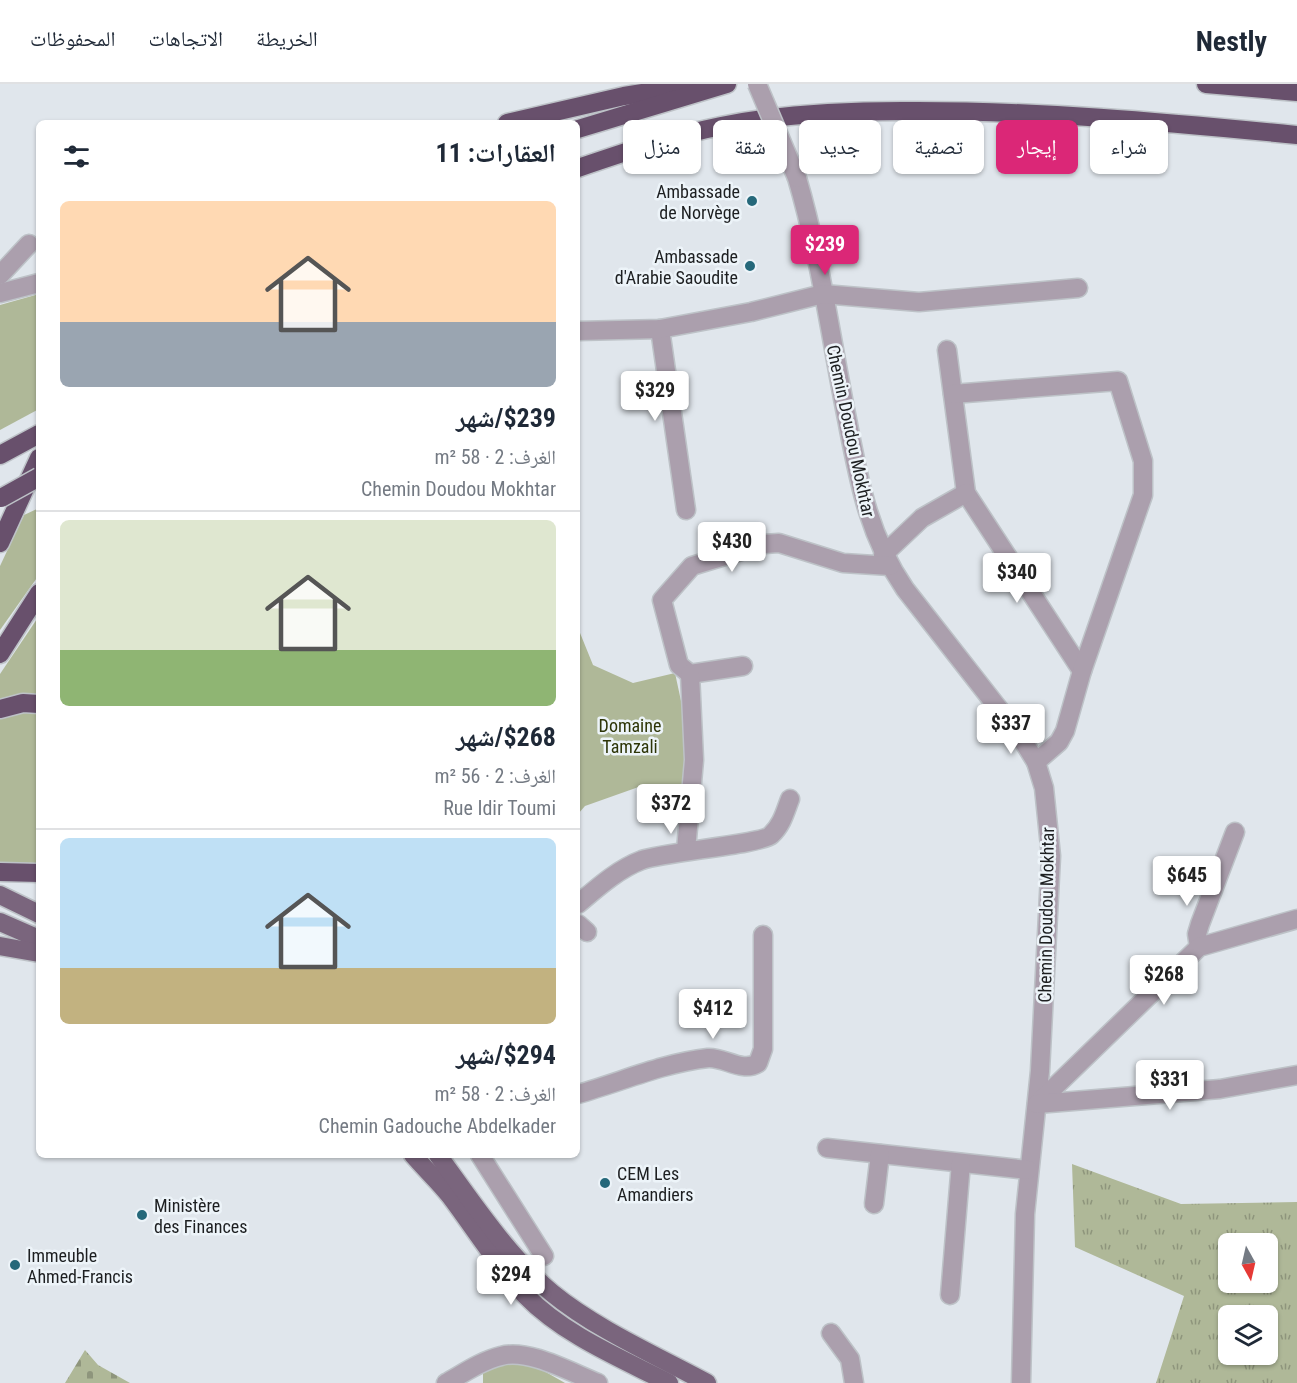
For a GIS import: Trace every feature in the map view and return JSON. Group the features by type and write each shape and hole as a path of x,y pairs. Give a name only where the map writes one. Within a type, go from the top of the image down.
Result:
{"highway":[{"path":"520,120 624,96 696,84"},
{"path":"580,128 727,84"},
{"path":"1206,84 1297,92"},
{"path":"1251,88 1297,87"},
{"path":"580,167 669,138 722,126 776,118 873,111 983,110 1106,117 1297,135"},
{"path":"0,455 34,437"},
{"path":"0,543 36,465"},
{"path":"1,498 36,479"},
{"path":"0,654 36,598"},
{"path":"0,709 36,704"},
{"path":"0,873 36,873"}],"main road":[{"path":"0,896 36,913"},
{"path":"0,922 36,938"},
{"path":"0,946 36,952"},
{"path":"416,1158 449,1195 497,1263 526,1296 554,1320 580,1336 669,1383"},
{"path":"440,1158 507,1245 553,1293 624,1338 707,1383"}],"street":[{"name":"Chemin Doudou Mokhtar","path":"757,84 797,178 823,294 862,496 886,561 1013,726 1036,762 1044,788 1051,856 1037,1104 1028,1170 1020,1383"},
{"path":"0,275 29,244"},
{"path":"0,292 36,284"},
{"path":"580,331 660,329 751,312 823,294 919,303 1078,288"},
{"path":"660,329 686,510"},
{"path":"947,350 966,493 1082,671"},
{"path":"953,394 1118,381 1123,390 1143,461 1143,495 1062,736 1036,762"},
{"path":"743,666 690,674 679,665 662,600 692,566 764,544 780,543 843,563 886,561 922,518 966,493"},
{"path":"686,850 694,760 690,674"},
{"path":"580,902 620,871 641,860 686,850 755,842 770,837 783,820 790,799"},
{"path":"1199,947 1197,934 1200,924 1235,832"},
{"path":"1037,1104 1199,947 1297,919"},
{"path":"580,1093 673,1062 712,1058 744,1066 758,1063 763,1049 763,935"},
{"path":"1037,1104 1220,1089 1297,1075"},
{"path":"827,1148 1028,1170"},
{"path":"874,1204 880,1154"},
{"path":"482,1158 544,1256"},
{"path":"950,1295 961,1163"},
{"path":"831,1334 850,1359 854,1383"},
{"path":"446,1383 473,1375 502,1355 527,1355 598,1383"}],"green space":[{"path":"36,295 36,411 0,430 0,305"},
{"path":"36,509 36,579 0,630 0,566 24,515"},
{"path":"36,620 36,696 0,701 0,674"},
{"name":"Domaine Tamzali","path":"580,633 593,665 633,683 675,673 681,701 698,723 686,788 647,784 585,806 580,812"},
{"path":"25,711 36,711 36,867 0,865 0,717"},
{"path":"1072,1164 1181,1204 1297,1202 1297,1383 1156,1383 1184,1296 1075,1247"},
{"path":"85,1350 98,1365 130,1383 65,1383"},
{"path":"506,1357 537,1367 565,1383 483,1383 483,1362"}],"place":[{"name":"Ambassade de Norvège","path":"752,201"},
{"name":"Ambassade d'Arabie Saoudite","path":"750,266"},
{"name":"CEM Les Amandiers","path":"605,1183"},
{"name":"Ministère des Finances","path":"142,1215"},
{"name":"Immeuble Ahmed-Francis","path":"15,1265"}]}
